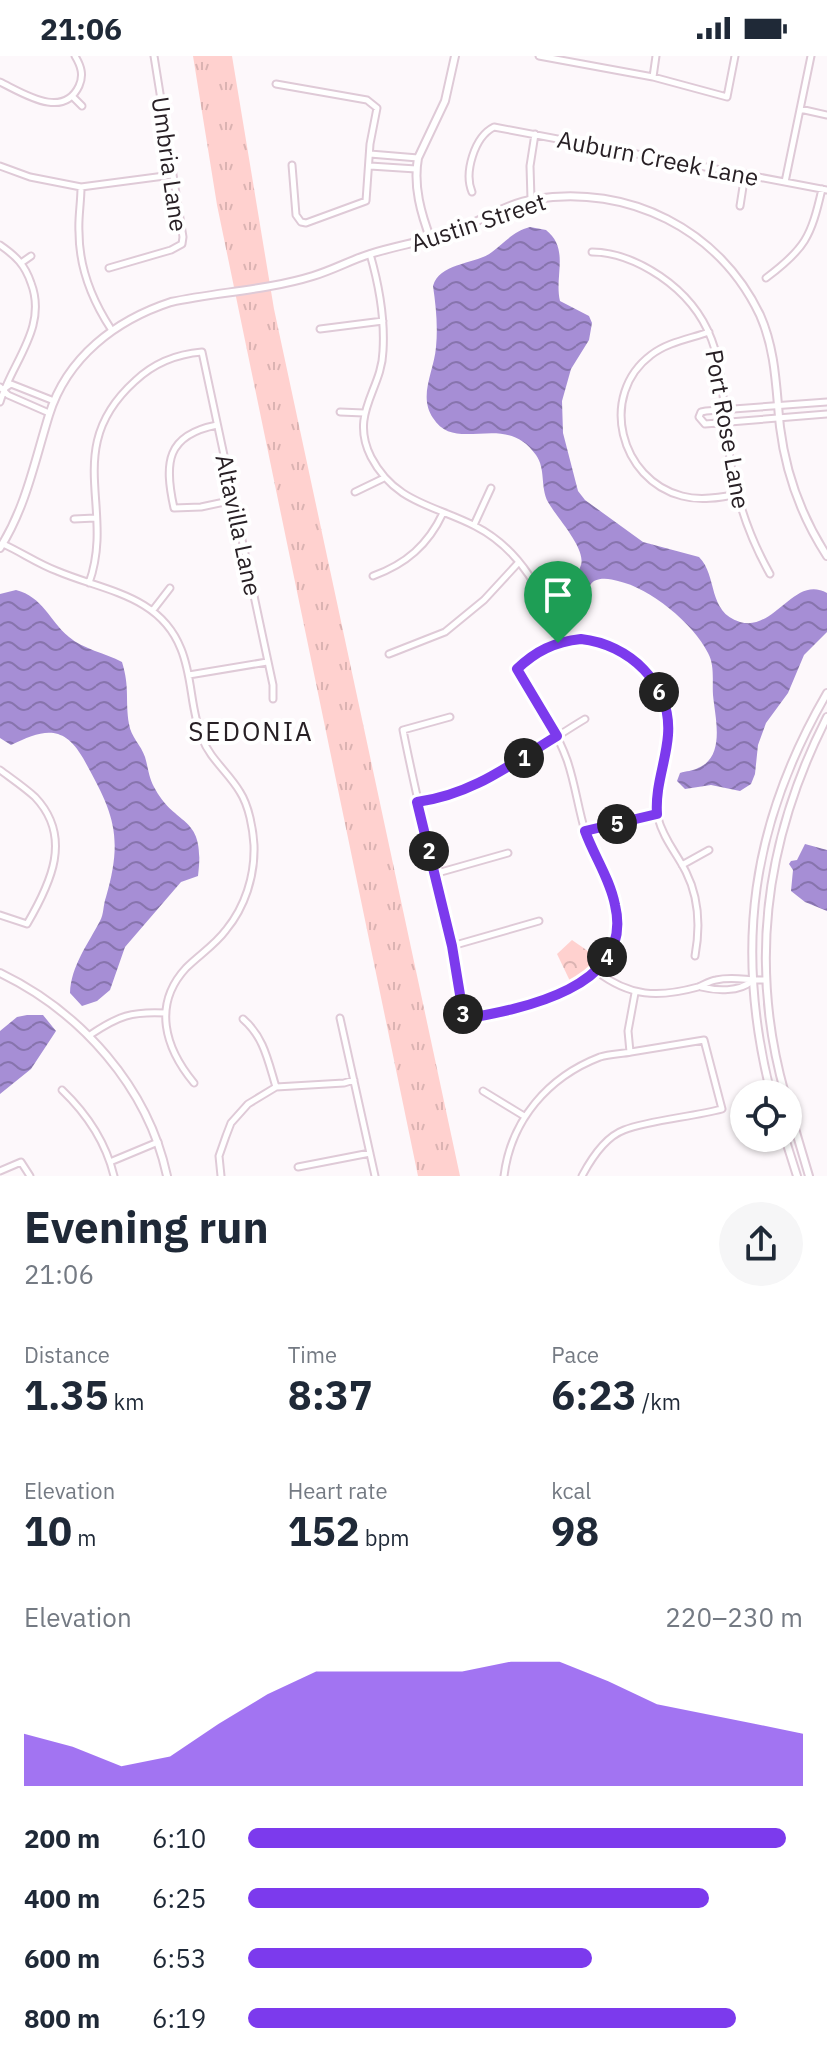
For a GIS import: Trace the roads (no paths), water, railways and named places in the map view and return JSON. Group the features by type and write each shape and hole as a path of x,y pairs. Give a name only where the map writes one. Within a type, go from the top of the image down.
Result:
{"street":[{"path":"0,82 43,102 61,102 72,96 82,78 75,56"},
{"name":"Umbria Lane","path":"109,268 182,244 154,56"},
{"path":"431,240 418,202 416,169 418,158 445,101 455,56"},
{"path":"539,56 653,77 727,97 735,56"},
{"path":"581,64 582,56"},
{"path":"653,77 656,56"},
{"path":"785,182 811,56"},
{"path":"276,84 367,100 377,108 366,201 306,223 301,222 296,215 292,165"},
{"path":"72,96 82,106"},
{"path":"800,109 827,115"},
{"name":"Auburn Creek Lane","path":"472,192 469,178 472,160 490,128 499,127 824,190"},
{"path":"531,199 530,166 535,134"},
{"path":"370,154 418,158"},
{"path":"0,166 30,177 81,187 172,175"},
{"path":"370,166 416,169"},
{"path":"740,206 745,174"},
{"path":"81,187 78,231 82,260 97,307 111,329"},
{"path":"766,278 789,261 806,241 814,226 824,190"},
{"name":"Austin Street","path":"2,546 27,489 54,401 75,366 111,329 149,309 171,302 311,277 370,254 431,240 531,199 581,195 614,199 657,213 697,237 734,274 762,319 773,357 786,465 796,501 827,556"},
{"path":"0,245 21,263 36,298 36,317 28,341 2,388 0,402"},
{"name":"Port Rose Lane","path":"592,252 615,254 659,276 687,299 709,332 722,370 737,494 750,534 770,574"},
{"path":"370,254 383,321 383,355 364,413 364,441 384,478 407,497 474,525 506,548 540,592 558,643"},
{"path":"21,263 31,256"},
{"path":"320,329 383,321"},
{"path":"709,332 663,347 642,363 630,380 622,402 622,429 634,462 661,487 690,497 737,494"},
{"name":"Altavilla Lane","path":"95,518 94,455 104,419 114,403 153,367 182,353 202,352 273,685 273,699"},
{"path":"2,388 11,384 54,401"},
{"path":"2,388 8,395 49,413"},
{"path":"827,402 704,411 699,417 705,424 827,414"},
{"path":"340,412 364,413"},
{"path":"217,425 196,429 180,440 170,459 167,478 174,508 187,509 234,500"},
{"path":"355,492 384,478"},
{"path":"474,525 491,488"},
{"path":"373,576 403,563 416,552 436,529 443,513"},
{"path":"74,519 95,518 98,551 89,583"},
{"path":"2,546 54,570 122,592 153,610 172,631 182,649 189,675 192,708 203,740 241,794 254,844 246,896 221,937 178,979 166,1013 167,1034 177,1062 194,1083"},
{"path":"389,654 445,632 484,600 519,562"},
{"path":"153,610 170,588"},
{"path":"450,717 403,730 452,946 464,1019 504,1012 550,998 583,982 596,971 613,944 616,910 585,831 572,775 557,736 517,669 530,657 558,643 581,639 620,649 639,664 665,706 669,727 656,791 657,814 664,834 690,882 696,905 695,956"},
{"path":"189,675 267,662"},
{"path":"768,1080 757,1037 752,981 753,922 760,861 777,798 808,727 827,693"},
{"path":"781,1080 776,1064 766,980 767,909 781,832 805,763 827,717"},
{"path":"417,802 451,796 479,785 585,719"},
{"path":"0,770 37,800 51,822 56,837 52,876 27,924 0,915"},
{"path":"585,831 657,814"},
{"path":"682,865 709,850"},
{"path":"434,874 508,853"},
{"path":"452,946 539,921"},
{"path":"596,971 635,993 665,993 701,987 715,980 742,977 752,981 766,980"},
{"path":"0,973 37,993 90,1035 119,1071 158,1142 167,1176"},
{"path":"701,987 713,990 744,988 752,981"},
{"path":"630,1052 628,1031 635,993"},
{"path":"90,1035 122,1015 166,1013"},
{"path":"340,1018 375,1176"},
{"path":"243,1019 263,1042 276,1087"},
{"path":"504,1176 514,1133 524,1116 543,1094 569,1072 602,1056 704,1040 722,1109 621,1131 603,1146 582,1176"},
{"path":"221,1176 219,1156 231,1123 248,1104 276,1087 354,1080"},
{"path":"62,1090 78,1105 95,1130 114,1176"},
{"path":"483,1091 524,1116"},
{"path":"110,1162 158,1142"},
{"path":"790,1152 797,1176"},
{"path":"801,1152 809,1176"},
{"path":"298,1167 370,1153"},
{"path":"0,1171 21,1162 30,1176"}],"water":[{"path":"530,227 546,230 557,246 560,301 589,316 592,323 589,340 571,369 562,401 563,433 578,491 585,500 643,542 699,557 709,574 722,610 740,622 752,623 764,619 804,591 815,589 827,593 827,632 804,655 788,693 766,723 758,745 755,774 751,784 740,791 711,785 685,789 677,781 680,773 707,763 716,746 717,736 712,663 692,630 657,599 612,580 594,581 582,602 571,602 565,591 580,569 581,558 575,542 548,502 536,455 524,442 510,435 454,433 443,428 429,410 427,392 437,339 433,286 437,278 450,268 485,256 514,234"},
{"path":"16,590 39,603 75,641 122,662 130,729 145,757 152,784 198,841 198,876 181,882 125,947 110,990 97,1001 82,1006 70,993 71,983 77,964 102,915 115,840 102,794 83,758 68,739 42,733 11,745 0,738 0,594"},
{"path":"805,844 827,850 827,911 805,902 791,891 793,870 789,864 797,860"},
{"path":"43,1015 56,1031 31,1069 0,1094 0,1031 17,1017"}],"district":[{"name":"SEDONIA","path":"251,731"}]}
